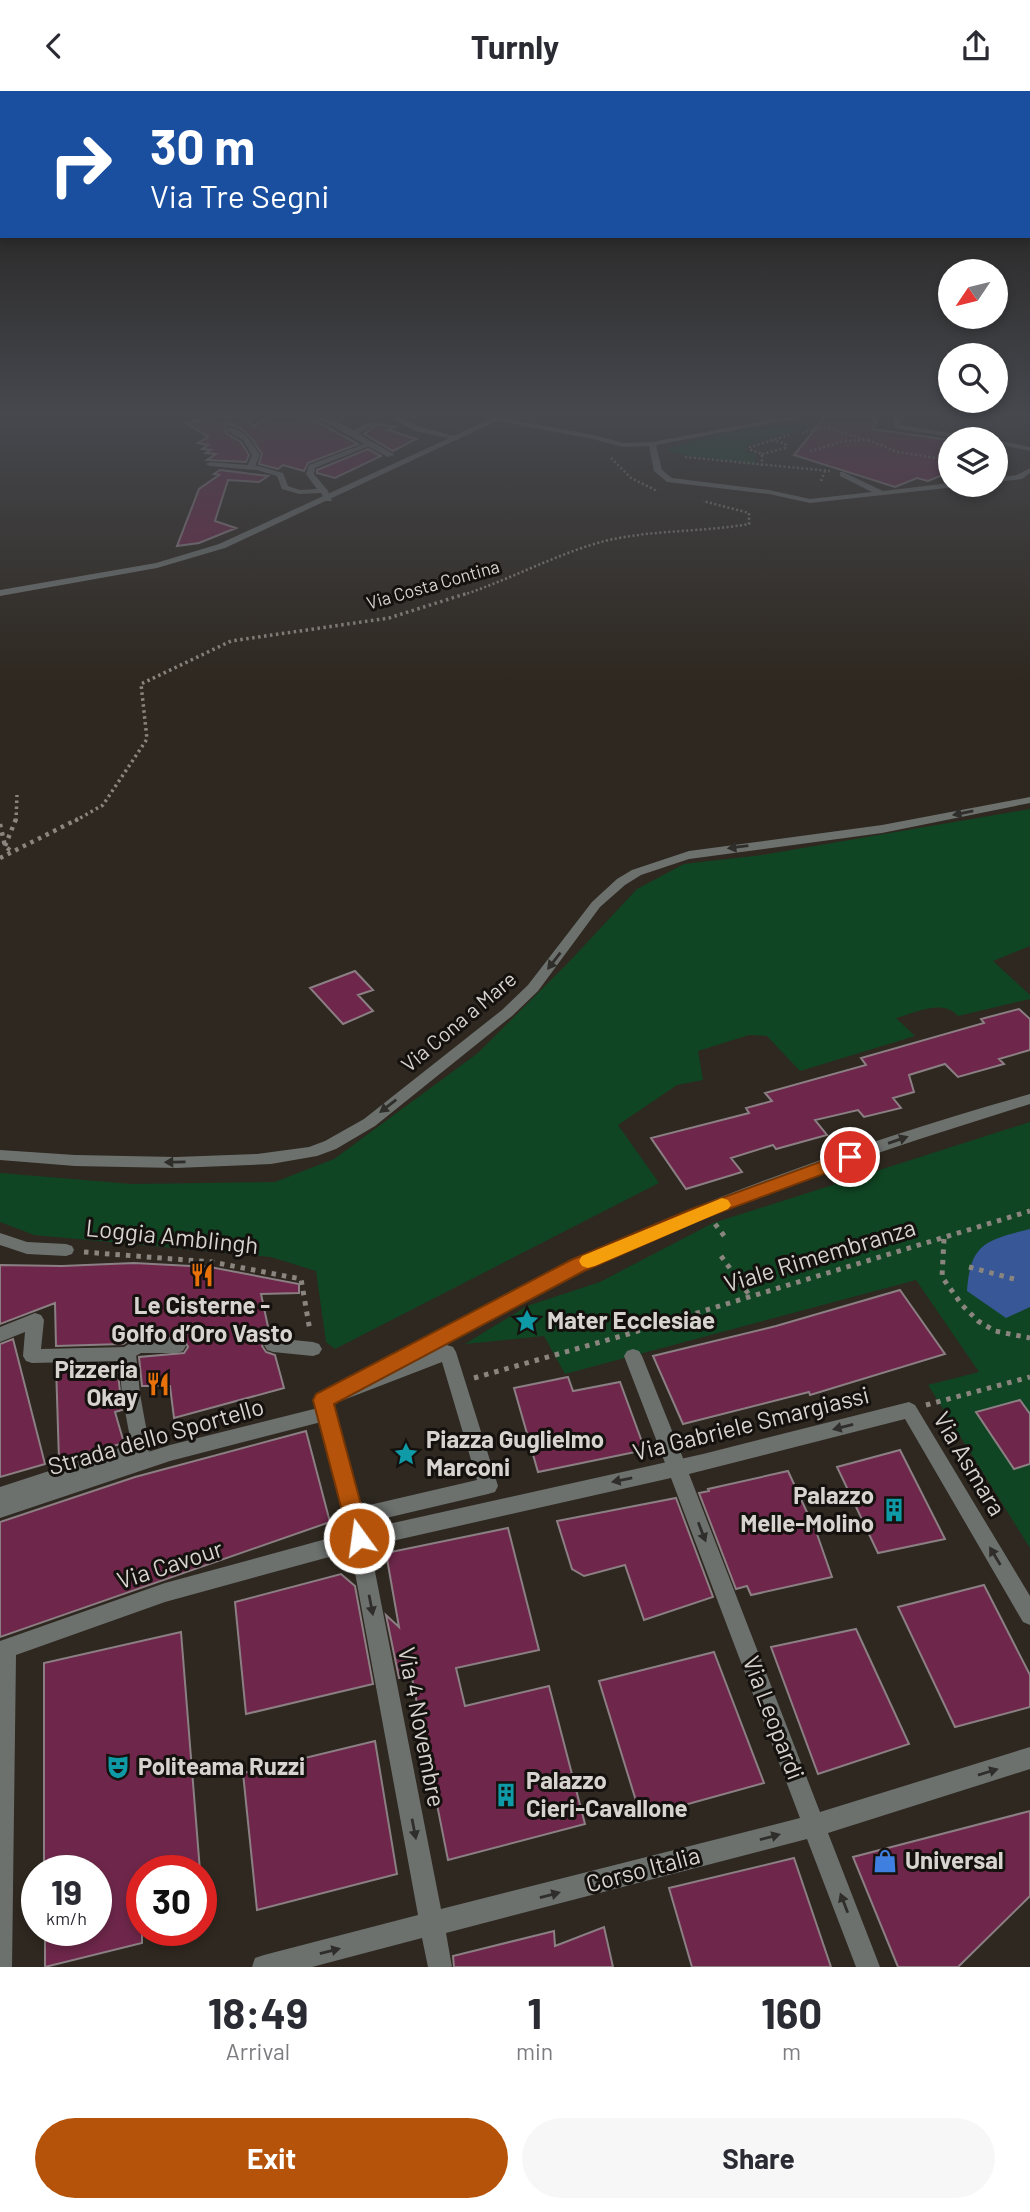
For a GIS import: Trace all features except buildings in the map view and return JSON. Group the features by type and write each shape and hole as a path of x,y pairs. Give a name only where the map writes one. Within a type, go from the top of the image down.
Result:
{"street":[{"path":"0,593 134,569 201,553 240,540 309,505"},
{"name":"Via Cona a Mare","path":"0,1156 45,1160 181,1163 269,1161 315,1151 356,1130 379,1114 488,1028 532,990 608,892 641,871 661,862 689,855 882,829 1030,800"},
{"path":"325,1407 578,1265 695,1214 902,1138 1030,1099"},
{"name":"Loggia Amblingh","path":"0,1239 27,1248 66,1250"},
{"path":"0,1335 35,1320 32,1356 127,1354 137,1346 177,1346"},
{"path":"272,1345 313,1349"},
{"path":"447,1352 488,1486 356,1527 325,1407 447,1352"},
{"path":"0,1496 141,1449 127,1354"},
{"name":"Via Leopardi","path":"633,1356 868,1967"},
{"name":"Strada dello Sportello","path":"0,1509 170,1453 325,1407"},
{"name":"Via Gabriele Smargiassi","path":"356,1527 677,1468 909,1410"},
{"name":"Via Asmara","path":"909,1410 1030,1615"},
{"name":"Via Cavour","path":"3,1650 356,1527"},
{"name":"Via 4 Novembre","path":"356,1527 440,1967"},
{"path":"1,1967 3,1650"},
{"name":"Corso Italia","path":"264,1967 814,1826 1026,1761"}],"path":[{"name":"Via Costa Contina","path":"0,858 51,835 103,805 147,739 141,684 231,641 390,618 496,584 594,544 636,535 715,530 749,524 749,513 715,505"},
{"path":"5,845 16,821 17,795"},
{"path":"0,824 5,845 12,852"},
{"name":"Viale Rimembranza","path":"458,1382 944,1239 1030,1211"},
{"path":"713,1223 725,1237"},
{"path":"944,1239 942,1279 965,1311 995,1332 1030,1338"},
{"name":"Loggia Amblingh","path":"66,1250 212,1262 301,1279 313,1349"},
{"path":"721,1256 750,1296"},
{"path":"968,1266 1014,1279"},
{"path":"909,1410 1030,1377"}],"green space":[{"path":"1030,809 1030,946 993,961 1030,995 1030,999 958,1016 945,1008 937,1007 896,1018 915,1036 800,1071 767,1036 749,1035 698,1051 703,1080 677,1085 618,1125 659,1183 335,1349 326,1342 316,1271 271,1257 34,1235 0,1222 0,1173 132,1184 275,1182 334,1159 478,1053 637,889 684,864 762,855"},
{"path":"1030,1122 1030,1548 928,1385 979,1372 916,1280 565,1374 544,1336 465,1344 527,1306 600,1282 713,1223"}],"water":[{"path":"1030,1229 1030,1307 1006,1318 967,1291 972,1263 977,1253 992,1241"}],"slow traffic":[{"path":"588,1261 695,1214 722,1205"}],"place":[{"name":"Le Cisterne - Golfo d’Oro Vasto","path":"202,1275"},
{"name":"Mater Ecclesiae","path":"527,1321"},
{"name":"Pizzeria Okay","path":"158,1384"},
{"name":"Piazza Guglielmo Marconi","path":"406,1454"},
{"name":"Palazzo Melle-Molino","path":"894,1510"},
{"name":"Politeama Ruzzi","path":"118,1767"},
{"name":"Palazzo Cieri-Cavallone","path":"506,1795"},
{"name":"Universal","path":"885,1861"}],"route":[{"path":"359,1538 323,1400 578,1265 695,1214 850,1157"}]}
